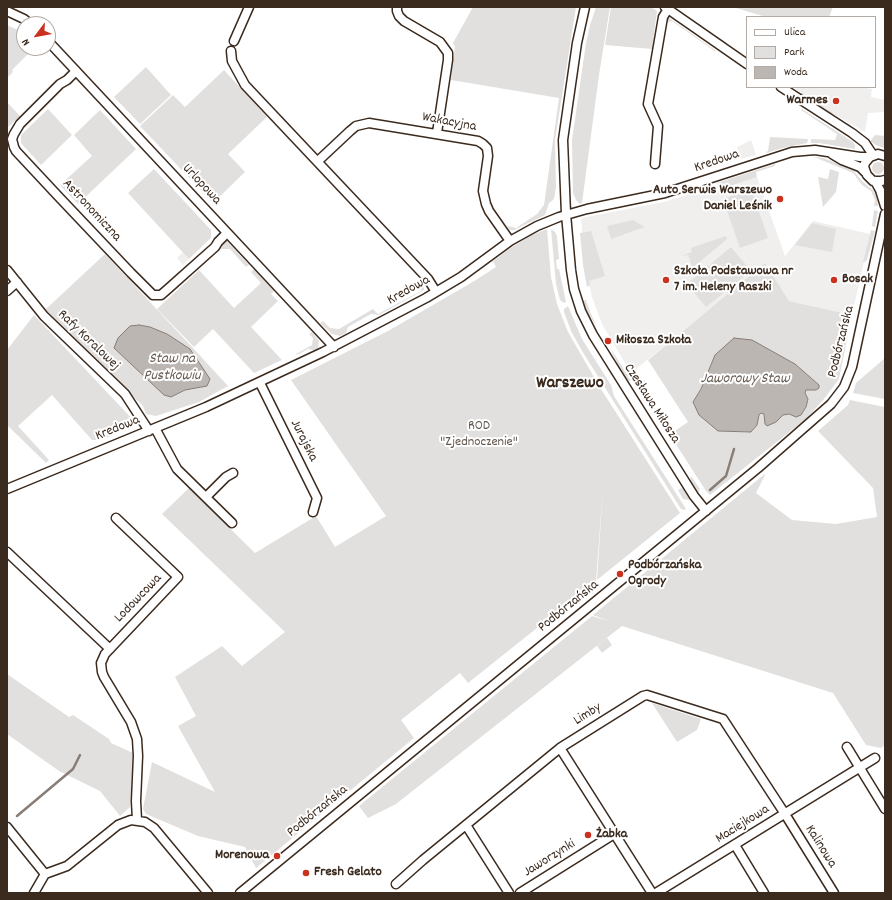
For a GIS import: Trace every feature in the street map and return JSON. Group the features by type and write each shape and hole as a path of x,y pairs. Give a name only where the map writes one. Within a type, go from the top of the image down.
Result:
{"street":[{"path":"234,41 249,7"},
{"path":"397,7 397,11 404,21 440,42 448,54 437,133"},
{"name":"Czesława Miłosza","path":"585,7 577,43 563,140 566,214 573,285 586,323 600,348 694,496 706,511"},
{"path":"655,164 658,126 648,104 663,17 667,8 746,63"},
{"path":"7,11 18,16"},
{"name":"Urlopowa","path":"56,50 334,347"},
{"path":"231,51 232,61 245,85 428,279 436,292"},
{"name":"Astronomiczna","path":"76,71 67,80 60,84 16,130 12,139 16,151 153,295 160,295 169,288 215,247 218,242 228,233"},
{"path":"783,88 852,133 864,143 872,156 865,163 865,172"},
{"name":"Wakacyjna","path":"318,161 350,131 362,124 369,123 437,133 478,141 486,148 488,156 483,191 484,197 489,211 510,241"},
{"name":"Kredowa","path":"7,489 211,405 334,347 461,277 510,241 540,225 566,214 587,208 664,194 790,152 819,150 863,158 878,154 885,156"},
{"name":"Kredowa","path":"831,153 860,168 869,178 874,181"},
{"path":"874,181 885,180"},
{"path":"874,181 880,190 885,206"},
{"name":"Podbórzańska","path":"240,893 706,511 820,415 841,392 849,377 854,361 885,214"},
{"name":"Rafy Koralowej","path":"7,270 44,316 125,394 152,430"},
{"path":"7,291 17,282"},
{"name":"Jurajska","path":"260,383 317,498 313,512"},
{"path":"152,430 177,469 232,523"},
{"path":"206,497 226,477 233,473"},
{"name":"Lodowcowa","path":"116,518 178,577 110,649 103,658 101,667 102,672 131,722 137,739 137,820"},
{"path":"7,552 110,649"},
{"name":"Limby","path":"396,884 466,824 560,748 643,696 647,695 723,719 785,814"},
{"path":"847,747 885,809"},
{"path":"560,748 652,893"},
{"name":"Maciejkowa","path":"656,893 875,758"},
{"name":"Kalinowa","path":"785,814 834,893"},
{"path":"34,893 45,874 67,866 118,825 125,821 137,820 145,822 154,828 208,893"},
{"path":"466,824 509,893"},
{"path":"7,827 45,874"},
{"name":"Jaworzynki","path":"520,893 614,834"},
{"path":"735,845 764,893"}],"shaded area":[{"path":"795,88 866,88 872,89 871,97 885,100 885,112 868,113 865,132"},
{"path":"751,140 756,155 741,159 737,147"},
{"name":"Szkoła Podstawowa nr 7 im. Heleny Raszki","path":"757,177 785,256 813,221 870,234 852,315 789,301 765,264 631,373 602,324 592,297 585,266 581,218 664,202 710,188 712,193"},
{"path":"183,252 189,259 183,265 177,258"}],"green space":[{"path":"473,7 576,7 555,140 556,187 554,199 549,203 545,215 514,230 510,230 507,226 516,228 537,214 544,205 559,98 451,80 455,47 453,43"},
{"path":"596,7 610,7 599,75 582,203 580,204 576,200 573,193 572,140 586,43"},
{"path":"611,7 651,7 657,11 652,49 605,45"},
{"path":"833,7 829,16 763,16 736,8"},
{"path":"686,15 727,43 723,44 685,17"},
{"path":"668,17 716,52 672,21 666,23"},
{"path":"7,25 16,29 16,56 26,56 12,70 13,72 7,78"},
{"path":"146,67 171,95 140,124 114,97"},
{"path":"224,70 267,117 228,154 245,172 213,203 140,126 173,95 185,107"},
{"path":"801,92 833,113 832,115 800,95"},
{"path":"7,102 20,116 7,128"},
{"path":"48,109 72,135 41,165 21,143 21,135"},
{"path":"802,109 853,142 855,149 811,143 811,139 835,140 837,134 801,110"},
{"path":"100,110 136,149 78,204 60,185 92,156 74,135"},
{"path":"875,135 885,136 885,148 871,142"},
{"path":"770,137 808,139 807,143 766,153 768,151"},
{"path":"814,157 824,158 854,171 862,181 874,191 878,206 874,206 875,200 871,191 862,185 853,173"},
{"path":"878,162 882,164 884,168 882,172 878,174 874,172 872,168 874,164"},
{"path":"775,164 775,166 756,172 757,177 719,190 717,183"},
{"path":"154,169 211,230 211,238 189,259 128,193"},
{"path":"830,169 839,172 836,192 823,207 818,177 828,179"},
{"path":"751,189 768,238 740,248 723,199"},
{"path":"874,210 878,211 875,227 872,226"},
{"path":"633,220 645,227 611,239 607,226"},
{"path":"812,223 836,229 832,252 795,245"},
{"name":"ROD \"Zjednoczenie\"","path":"547,229 551,277 557,304 568,332 601,389 680,513 597,580 603,488 596,581 468,683 460,673 401,720 414,738 256,868 245,847 198,836 146,814 143,809 152,762 215,792 178,726 196,716 175,677 222,646 242,666 285,632 162,514 189,488 255,553 316,516 335,547 386,516 291,380 388,331 471,283 496,267 493,261 512,247 532,235"},
{"path":"551,229 557,236 559,259 556,260 566,302 564,303 560,300 556,284"},
{"path":"871,230 875,231 867,260 863,262"},
{"path":"591,231 605,276 589,281 590,285 587,287 580,233"},
{"path":"726,236 727,239 684,275 683,273 692,266 688,255 681,256 692,252 691,248"},
{"path":"227,241 249,265 246,267 230,249 221,249 219,251 218,248 223,242"},
{"path":"731,247 751,271 706,307 687,284"},
{"path":"105,254 228,386 199,402 156,416 146,414 143,406 84,350 48,312 46,309"},
{"path":"765,263 789,301 852,315 839,379 824,399 807,418 710,495 668,432 673,432 688,422 648,360","holes":["775,354 795,364 819,385 806,390 805,409 792,416 789,414 782,415 776,422 765,424 764,414 761,413 759,414 753,431 751,432 718,431 693,402 701,389 715,355"]},
{"path":"254,269 274,291 271,294 278,301 251,327 282,360 254,373 213,329 194,347 157,309 199,270 234,308 261,283 251,272"},
{"path":"422,282 424,284 424,290 379,315 371,314 348,327 346,333 340,336 332,334 320,323 323,321 330,328 339,329 373,309 378,314 421,291"},
{"path":"586,300 597,327 584,307 582,301"},
{"path":"568,306 582,339 611,385 614,396 686,509 685,510 681,509 582,351 571,331 564,312 564,309"},
{"path":"34,315 137,424 101,440 92,440 52,395 18,426 49,460 46,463 7,425 7,350"},
{"path":"312,332 319,341 318,348 314,350 308,349 297,355 296,354 312,345 313,338 309,334"},
{"path":"610,347 631,381 625,380"},
{"path":"885,358 885,399 853,393 856,383"},
{"path":"644,380 645,381 640,385 666,425 671,422 665,427 638,384"},
{"path":"850,400 885,407 885,745 881,748 866,745 833,693 622,626 396,804 368,818 359,806 592,616 608,621 593,615 766,473 756,493 792,520 836,524 877,517 873,488 818,431 848,405"},
{"path":"691,476 700,489 698,494 690,481"},
{"path":"683,487 691,499 683,499 678,490"},
{"path":"607,638 612,645 602,653 597,646"},
{"path":"7,674 69,717 73,715 109,739 111,743 133,753 130,807 120,816 100,791 59,771 7,734"},
{"path":"652,703 701,719 697,730 677,742"}],"water":[{"name":"Staw na Pustkowiu","path":"139,325 150,327 167,334 190,349 210,379 207,386 185,390 171,397 164,395 114,348 118,338 130,326"},
{"name":"Jaworowy Staw","path":"734,338 752,340 795,364 819,385 819,388 816,390 806,390 805,393 808,399 806,407 801,415 796,417 789,414 783,415 776,422 767,426 765,424 764,414 761,413 759,415 757,425 751,432 718,431 699,415 693,402 701,389 715,355"}],"waterway":[{"path":"710,490 726,476 734,449"},
{"path":"17,816 73,769 80,755"}],"place":[{"name":"Warmes","path":"836,101"},
{"name":"Auto Serwis Warszewo Daniel Leśnik","path":"780,199"},
{"name":"Szkoła Podstawowa nr 7 im. Heleny Raszki","path":"666,280"},
{"name":"Bosak","path":"834,280"},
{"name":"Miłosza Szkoła","path":"608,341"},
{"name":"Podbórzańska Ogrody","path":"620,574"},
{"name":"Żabka","path":"588,835"},
{"name":"Morenowa","path":"277,856"},
{"name":"Fresh Gelato","path":"306,873"}],"district":[{"name":"Warszewo","path":"570,385"}]}
